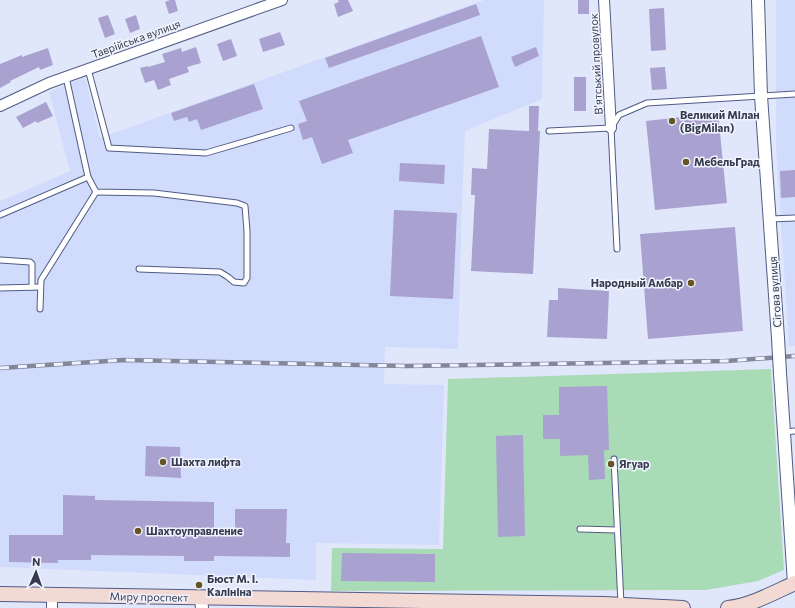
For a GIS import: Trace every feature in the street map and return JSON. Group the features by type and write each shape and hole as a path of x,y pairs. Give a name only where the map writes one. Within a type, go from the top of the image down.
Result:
{"main road":[{"path":"736,608 794,583"},
{"name":"Миру проспект","path":"0,594 52,602 621,605 683,608"}],"street":[{"name":"Таврійська вулиця","path":"0,106 49,83 282,0"},
{"name":"В’ятський провулок","path":"604,0 611,128"},
{"name":"Сігова вулиця","path":"758,0 761,96 780,374 789,431 794,583"}],"lane":[{"path":"88,69 109,148 206,153 291,128"},
{"path":"66,77 88,177 96,192"},
{"path":"617,249 611,128 620,115 647,103 795,94"},
{"path":"549,131 611,128"},
{"path":"0,215 88,177"},
{"path":"96,192 154,193 237,203 245,206 247,231 247,278 244,283 234,282 220,272 139,269"},
{"path":"40,309 41,280 96,192"},
{"path":"770,219 795,218"},
{"path":"0,260 30,262 32,264 32,287"},
{"path":"0,288 40,287"},
{"path":"614,459 621,605"},
{"path":"580,529 617,530"}],"shaded area":[{"path":"484,0 544,0 542,99 465,131 458,349 385,347 384,384 444,385 439,545 316,543 316,580 0,567 0,201 70,171 49,92 85,77 100,138"},
{"path":"776,0 795,0 795,346 789,346 776,146"}],"green space":[{"name":"Ягуар","path":"771,369 784,570 758,581 706,590 331,591 332,548 443,549 448,379"}],"building":[{"path":"175,0 178,11 169,14 165,2"},
{"path":"338,0 348,0 353,11 338,17 334,4 339,2"},
{"path":"578,0 589,0 589,14 578,14"},
{"path":"476,4 480,15 329,68 325,58"},
{"path":"664,8 666,50 651,51 649,9"},
{"path":"108,15 115,34 105,38 98,18"},
{"path":"136,15 140,29 130,33 125,19"},
{"path":"280,32 285,45 263,52 259,39"},
{"path":"481,36 499,87 348,140 353,153 322,164 312,137 303,140 298,124 307,121 299,101"},
{"path":"231,39 237,56 223,61 217,44"},
{"path":"196,47 201,63 187,67 189,72 169,79 171,85 158,90 154,80 145,83 140,68 165,62 162,54 181,48 182,52"},
{"path":"536,47 539,56 515,67 511,57"},
{"path":"48,48 53,65 40,70 39,67 10,81 11,82 0,88 0,64 22,55 22,57"},
{"path":"665,67 667,89 652,90 650,68"},
{"path":"574,77 586,77 586,111 574,111"},
{"path":"254,84 263,109 201,130 197,119 189,122 187,117 174,121 171,113"},
{"path":"46,102 53,116 37,123 36,121 23,128 16,117"},
{"path":"529,106 539,106 538,131 540,131 533,274 471,271 475,195 471,195 472,168 487,169 489,129 529,131"},
{"name":"МебельГрад","path":"718,113 727,203 655,210 646,121"},
{"path":"400,163 445,165 444,184 399,181"},
{"path":"795,170 795,197 781,198 780,171"},
{"path":"394,210 457,213 453,299 390,296"},
{"name":"Народный Амбар","path":"735,227 743,331 648,339 640,234"},
{"path":"558,288 609,291 607,339 547,337 549,300 558,300"},
{"path":"607,386 609,450 604,450 605,479 589,480 588,455 560,456 560,439 543,439 543,415 559,415 559,387"},
{"path":"523,435 525,536 498,537 496,436"},
{"name":"Шахта лифта","path":"146,446 180,447 181,478 145,476"},
{"name":"Шахтоуправление","path":"63,495 95,496 95,500 214,502 214,533 235,534 235,509 287,509 286,543 290,543 290,557 214,556 214,561 184,561 184,556 91,555 91,560 58,560 58,563 9,562 9,535 63,535"},
{"path":"342,553 435,554 435,582 341,581"}],"railway":[{"path":"0,368 124,360 407,366 726,361 795,356"}],"place":[{"name":"Великий Мілан (BigMilan)","path":"672,121"},
{"name":"МебельГрад","path":"686,162"},
{"name":"Народный Амбар","path":"691,283"},
{"name":"Шахта лифта","path":"163,462"},
{"name":"Ягуар","path":"611,464"},
{"name":"Шахтоуправление","path":"138,531"},
{"name":"Бюст М. І. Калініна","path":"199,585"}]}
